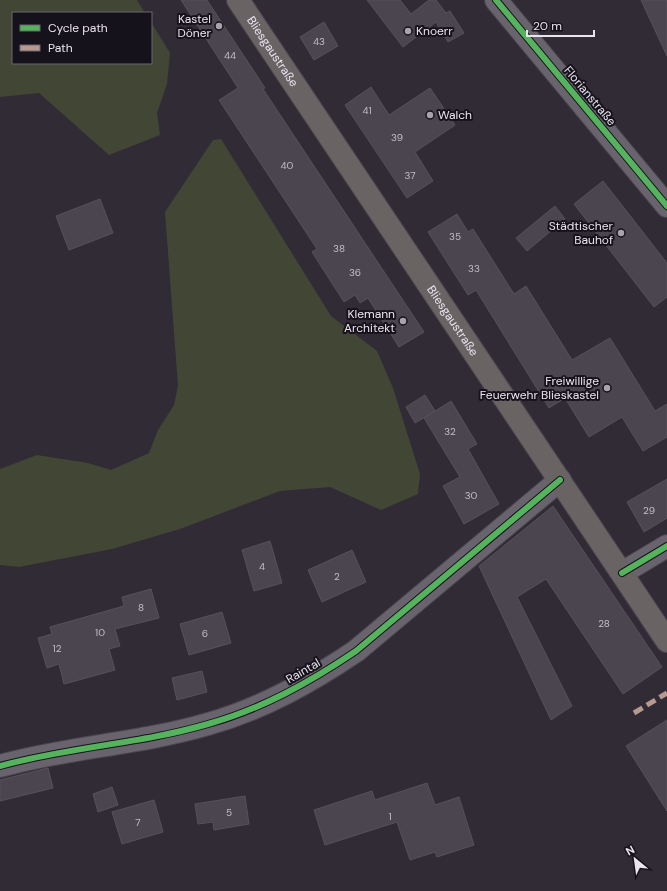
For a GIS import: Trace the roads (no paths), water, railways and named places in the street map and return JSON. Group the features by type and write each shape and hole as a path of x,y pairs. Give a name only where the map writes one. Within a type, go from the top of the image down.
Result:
{"main road":[{"name":"Bliesgaustraße","path":"238,0 667,641"}],"street":[{"name":"Florianstraße","path":"496,0 667,206"},
{"name":"Raintal","path":"0,766 56,753 131,741 208,724 249,710 282,696 321,675 356,651 560,480"},
{"path":"622,573 667,546"}],"place":[{"name":"Kastel Döner","path":"219,26"},
{"name":"Knoerr","path":"408,31"},
{"name":"Walch","path":"430,115"},
{"name":"Städtischer Bauhof","path":"621,233"},
{"name":"Klemann Architekt","path":"403,321"},
{"name":"Freiwillige Feuerwehr Blieskastel","path":"607,388"}]}
